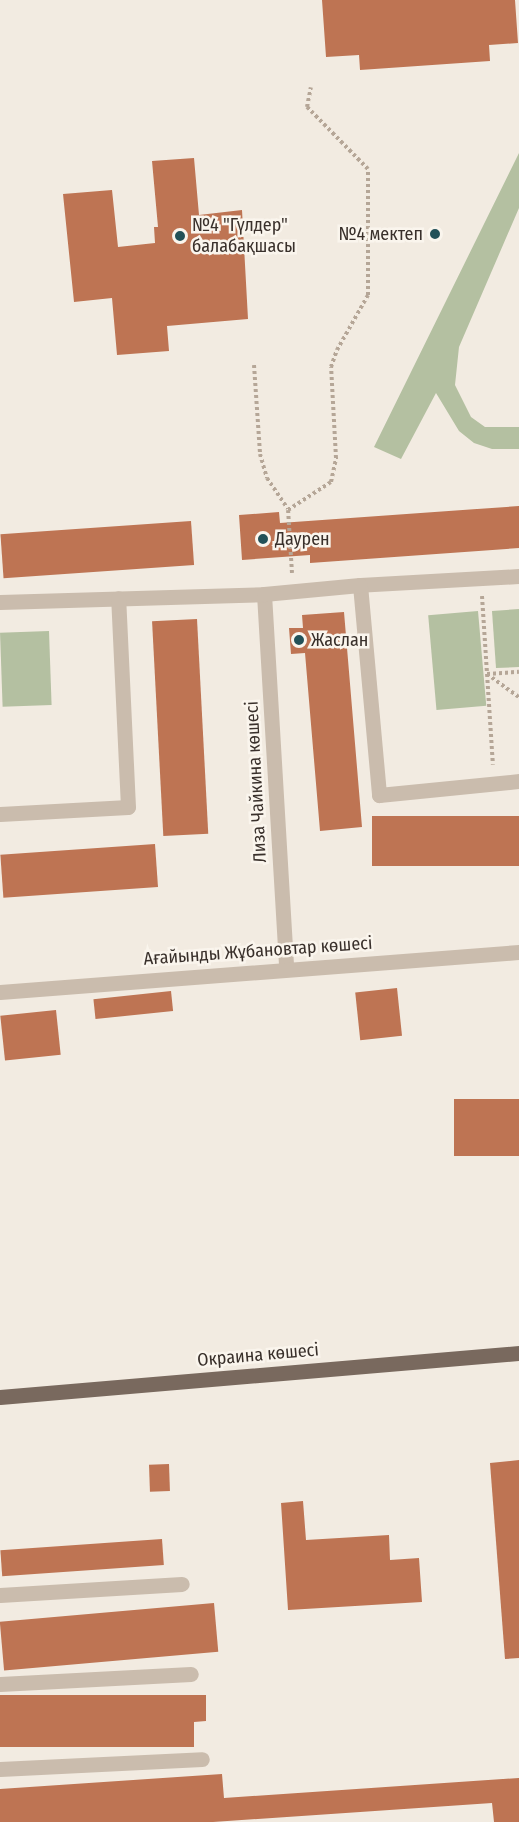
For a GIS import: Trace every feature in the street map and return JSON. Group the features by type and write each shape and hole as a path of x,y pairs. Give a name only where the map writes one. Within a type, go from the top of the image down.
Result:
{"main road":[{"name":"Окраина көшесі","path":"0,1397 519,1353"}],"street":[{"path":"0,602 264,594 360,585 519,576"},
{"path":"360,585 379,795 519,781"},
{"name":"Лиза Чайкина көшесі","path":"264,594 286,968"},
{"path":"0,814 128,807 118,598"},
{"name":"Ағайынды Жұбановтар көшесі","path":"0,992 286,968 519,952"},
{"path":"0,1595 182,1584"},
{"path":"0,1684 192,1674"},
{"path":"0,1769 202,1759"}],"path":[{"path":"288,510 331,482 336,458 331,367 368,295 368,169 307,107 311,87"},
{"path":"254,365 260,454 267,478 288,510 293,591"},
{"path":"480,578 494,784"},
{"path":"487,674 519,672"},
{"path":"487,674 519,697"}],"green space":[{"path":"519,153 519,208 459,347 455,385 471,417 485,427 519,427 519,449 492,449 474,443 459,431 436,393 401,459 374,447"},
{"path":"519,609 519,667 496,668 492,611"},
{"path":"478,611 486,706 436,710 428,615"},
{"path":"49,631 52,705 3,707 0,633"}],"building":[{"path":"322,0 515,0 518,43 489,45 490,61 360,70 359,55 326,57"},
{"path":"194,158 199,215 242,210 248,319 167,326 169,351 117,355 112,298 74,302 63,194 112,190 118,247 155,243 154,227 158,227 152,161"},
{"path":"519,506 519,548 310,563 310,555 242,560 239,515 279,512 280,523"},
{"path":"191,521 194,565 4,578 0,534"},
{"path":"344,612 362,827 320,831 305,653 291,654 289,628 303,628 302,615"},
{"path":"197,619 208,834 163,836 152,621"},
{"path":"372,816 519,816 519,866 372,866"},
{"path":"155,844 158,887 3,898 0,855"},
{"path":"397,988 402,1036 360,1040 355,992"},
{"path":"171,991 173,1011 96,1019 93,999"},
{"path":"56,1010 61,1055 5,1061 0,1016"},
{"path":"454,1099 519,1099 519,1156 454,1156"},
{"path":"519,1460 519,1658 505,1659 490,1463"},
{"path":"169,1464 170,1491 150,1492 149,1465"},
{"path":"303,1501 306,1540 389,1535 390,1560 419,1558 422,1602 288,1610 281,1503"},
{"path":"162,1539 164,1565 2,1576 0,1550"},
{"path":"214,1603 218,1652 4,1671 0,1622"},
{"path":"0,1695 206,1695 206,1721 194,1722 194,1747 0,1747"},
{"path":"222,1774 224,1798 519,1778 519,1822 494,1822 492,1803 213,1822 0,1822 0,1789"}],"place":[{"name":"№4 мектеп","path":"435,234"},
{"name":"№4 \"Гүлдер\" балабақшасы","path":"180,236"},
{"name":"Даурен","path":"263,539"},
{"name":"Жаслан","path":"299,640"}]}
